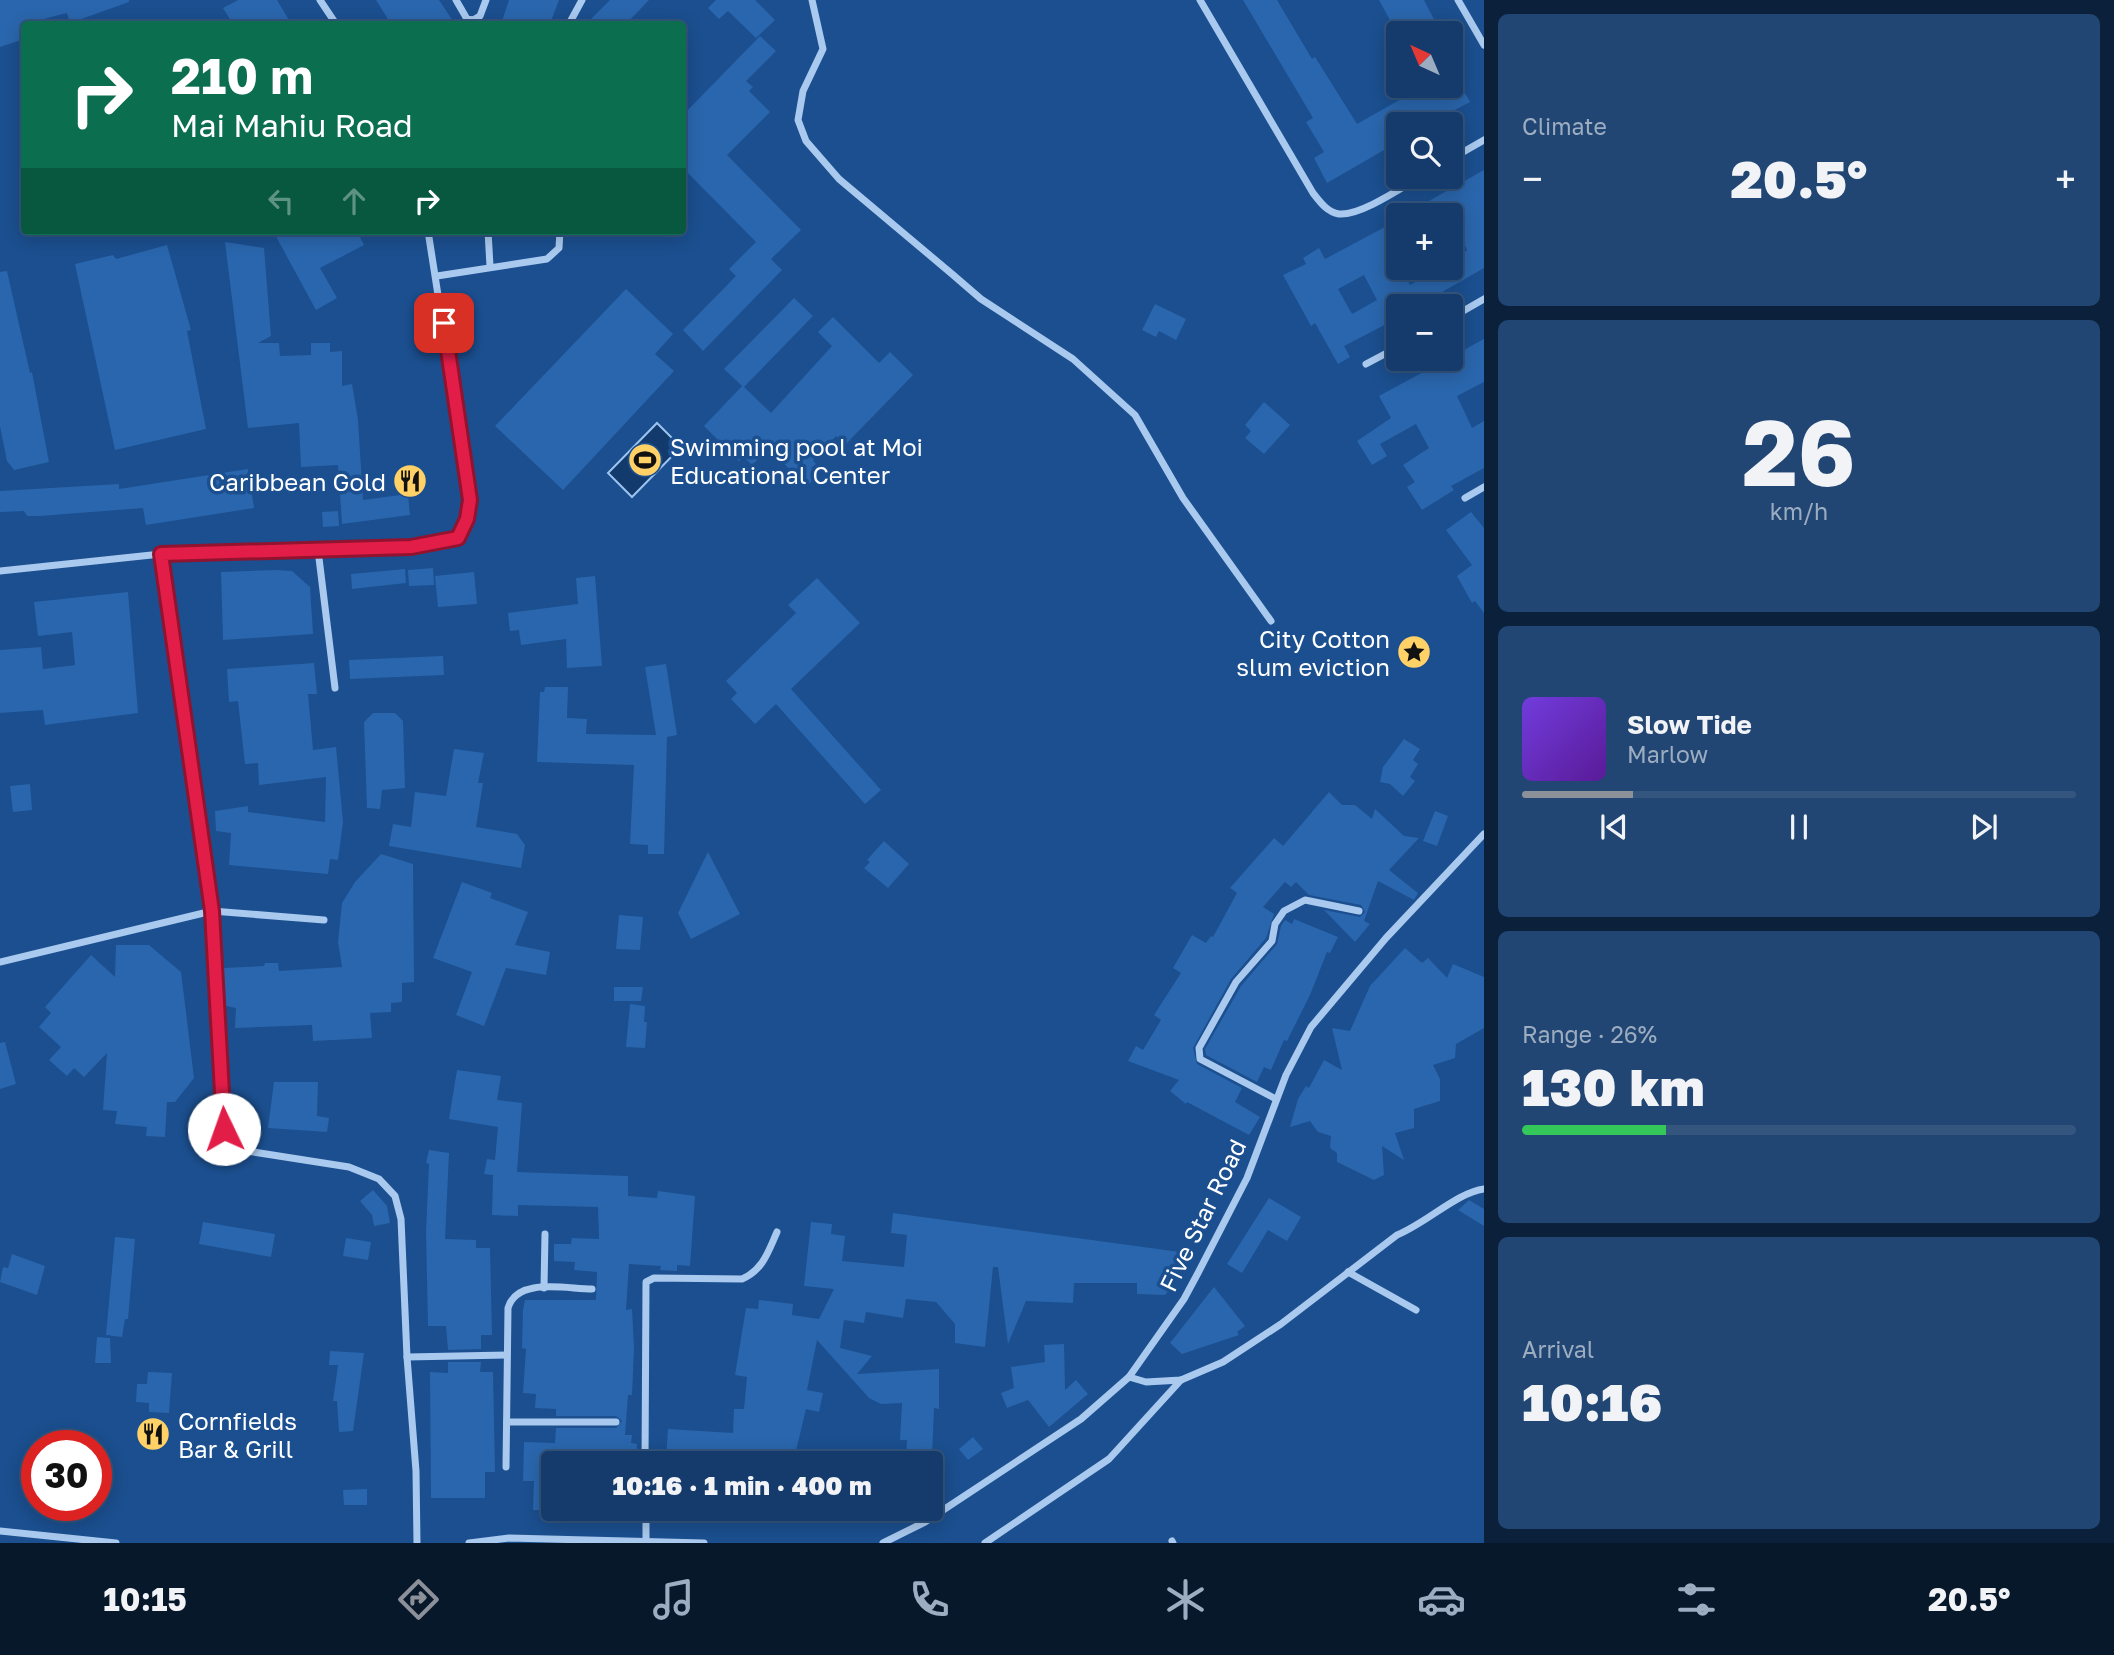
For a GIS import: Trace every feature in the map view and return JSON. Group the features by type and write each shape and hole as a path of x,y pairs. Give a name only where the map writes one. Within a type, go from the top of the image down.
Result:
{"street":[{"path":"320,0 334,21"},
{"path":"456,0 467,19 473,20 480,16 486,0"},
{"path":"571,21 582,0"},
{"path":"812,0 823,50 803,91 798,120 806,141 839,179 982,299 1073,359 1135,415 1183,498 1271,621"},
{"path":"1200,0 1314,193 1329,211 1347,214 1399,189"},
{"path":"1458,0 1484,45"},
{"path":"1463,152 1484,140"},
{"path":"0,571 161,554 411,547 458,538 464,528 470,500 429,235"},
{"path":"488,235 490,266"},
{"path":"437,276 547,259 559,248 560,235"},
{"path":"1463,311 1484,299"},
{"path":"1366,365 1386,354"},
{"path":"1465,498 1484,487"},
{"path":"318,550 335,688"},
{"path":"161,554 212,911 224,1129 228,1148 349,1167 379,1179 395,1196 401,1219 407,1357 416,1471 417,1543"},
{"name":"Five Star Road","path":"884,1543 925,1522 1081,1419 1129,1377 1189,1291 1247,1178 1276,1098 1311,1027 1387,937 1484,834"},
{"path":"1276,1098 1200,1059 1199,1048 1236,982 1272,941 1275,924 1284,911 1305,900 1359,911"},
{"path":"0,962 212,911 324,920"},
{"path":"985,1543 1109,1460 1181,1380 1234,1354 1281,1324 1397,1235 1417,1227 1471,1191 1483,1187"},
{"path":"645,1451 646,1282 654,1278 742,1279 753,1274 763,1262 777,1232"},
{"path":"544,1288 545,1234"},
{"path":"1348,1272 1416,1310"},
{"path":"506,1467 510,1298 518,1291 544,1288 592,1289"},
{"path":"407,1357 507,1355"},
{"path":"1129,1377 1146,1382 1181,1380"},
{"path":"507,1422 616,1422"},
{"path":"646,1521 646,1542"},
{"path":"0,1531 50,1540 116,1543"},
{"path":"469,1543 509,1538 704,1543"}],"water":[{"name":"Swimming pool at Moi Educational Center","path":"657,423 681,447 632,497 608,473"}],"building":[{"path":"0,0 129,0 76,21 69,21 67,13 36,21 21,21 21,40 0,47"},
{"path":"238,0 277,0 289,20 231,21 223,8"},
{"path":"376,0 439,0 453,21 389,21"},
{"path":"509,0 559,0 551,21 502,21"},
{"path":"610,0 649,0 629,21 589,21"},
{"path":"716,0 755,0 775,20 756,38 728,11 719,19 708,8"},
{"path":"1243,0 1277,0 1312,59 1315,57 1357,124 1403,98 1463,98 1463,90 1470,102 1451,112 1386,112 1386,149 1327,183 1314,158 1324,152 1306,122 1313,118"},
{"path":"1379,0 1424,0 1435,21 1390,21"},
{"path":"760,36 776,51 746,81 753,87 749,91 770,112 727,155 801,230 771,259 782,270 703,351 683,330 736,276 729,269 756,242 686,171 686,112"},
{"path":"1484,170 1484,268 1439,294 1386,294 1386,324 1344,346 1350,357 1338,364 1315,323 1311,326 1283,275 1306,264 1303,258 1319,248 1325,259 1386,226 1386,280 1407,280 1410,285 1419,280 1463,280 1463,253 1467,250 1463,241 1463,203 1425,203 1450,189 1463,189 1463,182","holes":["1364,275 1377,300 1352,314 1338,289"]},
{"path":"275,235 359,235 364,245 320,268 337,298 316,310"},
{"path":"225,242 264,248 271,336 258,343 279,343 280,356 311,355 311,343 330,343 330,352 342,351 342,386 352,384 358,420 363,500 408,494 410,515 342,524 338,465 301,467 299,423 248,428"},
{"path":"167,245 191,330 187,331 206,429 115,450 75,264 113,255 116,259"},
{"path":"7,271 30,373 32,372 49,462 14,470 7,461 0,426 0,272"},
{"path":"626,289 673,334 655,354 674,371 563,490 495,426"},
{"path":"794,298 813,316 744,387 771,413 832,346 818,332 833,317 879,363 890,352 913,375 845,445 836,436 813,461 816,464 811,468 818,475 807,486 769,449 752,465 743,456 739,461 704,426 742,386 724,369"},
{"path":"1155,304 1186,319 1176,340 1159,331 1156,337 1142,330"},
{"path":"1484,339 1484,382 1457,396 1472,428 1484,421 1484,468 1451,486 1454,490 1422,510 1407,487 1415,482 1403,465 1429,448 1416,424 1380,444 1387,456 1372,465 1357,441 1391,418 1379,396 1425,371 1463,371 1463,350"},
{"path":"1264,402 1290,425 1264,454 1245,438 1251,431 1245,425"},
{"path":"248,469 254,508 146,525 143,508 40,516 27,516 24,511 0,512 0,491 119,484 119,489"},
{"path":"338,511 339,526 323,527 322,512"},
{"path":"1471,512 1484,528 1484,613 1475,601 1472,603 1457,576 1472,565 1446,530"},
{"path":"433,568 434,585 409,586 408,570"},
{"path":"405,569 406,583 352,589 351,574"},
{"path":"292,571 310,587 313,634 223,640 221,572"},
{"path":"474,572 477,604 438,607 435,576"},
{"path":"595,576 602,666 567,668 566,639 521,645 519,630 510,631 508,613 578,604 576,578"},
{"path":"817,578 860,623 791,689 881,790 865,804 776,704 755,724 731,699 737,693 726,681 796,613 788,605"},
{"path":"128,592 138,713 45,725 43,710 0,713 0,650 41,647 43,669 75,665 72,632 38,636 34,602"},
{"path":"443,656 444,675 350,679 349,660"},
{"path":"314,663 317,694 308,694 313,750 336,747 343,822 338,860 330,859 328,874 229,865 231,833 216,831 215,811 248,806 248,812 325,822 326,777 259,785 258,763 245,764 238,701 229,702 227,669"},
{"path":"666,664 677,735 667,737 664,854 648,854 648,845 630,844 634,765 537,762 540,692 544,692 545,687 568,687 567,718 587,719 586,734 656,735 645,667"},
{"path":"373,713 395,713 403,721 405,788 382,790 380,809 367,808 364,722"},
{"path":"1404,739 1420,749 1413,760 1418,764 1410,777 1415,781 1403,796 1390,784 1380,782 1383,767"},
{"path":"454,749 484,753 478,783 483,783 476,827 517,834 525,845 521,868 389,846 393,824 411,827 415,792 446,796"},
{"path":"30,784 32,810 13,812 10,786"},
{"path":"1329,792 1342,805 1355,805 1372,819 1375,809 1404,836 1419,838 1389,870 1418,893 1414,900 1378,881 1364,921 1370,924 1355,942 1324,910 1360,917 1365,912 1361,905 1309,895 1296,882 1291,887 1285,882 1263,907 1274,914 1266,938 1231,979 1193,1048 1197,1064 1242,1088 1235,1102 1260,1117 1249,1135 1187,1102 1186,1104 1170,1091 1179,1080 1128,1061 1136,1046 1143,1050 1161,1020 1154,1015 1181,973 1173,968 1192,935 1206,943 1213,937 1237,893 1230,888 1274,838 1283,846"},
{"path":"1435,811 1448,816 1437,846 1423,841"},
{"path":"884,841 909,864 888,888 864,868 870,862 867,860"},
{"path":"708,852 740,914 691,939 678,913"},
{"path":"381,854 413,864 414,982 402,983 402,1002 391,1003 391,1012 370,1013 372,1038 313,1041 312,1025 235,1028 236,1008 226,1006 223,968 264,966 265,963 278,963 279,971 342,967 338,942 342,903 355,882"},
{"path":"462,882 492,893 490,898 528,912 515,945 550,952 546,975 506,968 484,1026 456,1015 472,972 433,958"},
{"path":"619,915 643,917 640,950 616,949"},
{"path":"1294,919 1338,937 1330,953 1327,952 1310,995 1287,1041 1284,1040 1271,1070 1264,1067 1257,1082 1206,1055 1205,1049 1241,986 1277,944 1285,920 1292,924"},
{"path":"116,945 149,945 181,972 194,1078 175,1102 167,1102 165,1137 146,1136 147,1127 115,1124 117,1111 103,1110 107,1053 84,1077 74,1068 67,1076 49,1060 61,1047 39,1027 51,1013 45,1007 91,955 115,977"},
{"path":"1405,948 1422,963 1428,958 1447,978 1453,964 1484,977 1484,1028 1456,1044 1455,1058 1433,1065 1440,1079 1440,1101 1414,1109 1414,1128 1395,1133 1404,1160 1382,1146 1384,1175 1374,1180 1337,1162 1337,1153 1330,1148 1331,1136 1318,1132 1310,1121 1290,1127 1298,1099 1306,1086 1309,1088 1324,1060 1342,1070 1332,1028 1350,1031 1370,986"},
{"path":"614,987 643,987 641,1001 614,1001"},
{"path":"630,1004 645,1006 645,1048 626,1047"},
{"path":"5,1042 16,1084 0,1089 0,1043"},
{"path":"457,1070 501,1076 497,1100 522,1103 517,1172 628,1176 628,1196 657,1198 658,1191 695,1196 690,1266 677,1265 677,1271 660,1270 661,1266 629,1264 626,1310 632,1309 634,1348 632,1395 628,1395 625,1435 632,1435 631,1443 637,1444 637,1451 541,1451 541,1510 533,1510 534,1481 523,1481 524,1442 555,1443 556,1428 616,1428 622,1421 616,1416 556,1416 556,1409 535,1408 536,1394 523,1393 525,1300 596,1300 597,1272 574,1270 575,1262 554,1261 554,1244 571,1244 572,1238 599,1239 598,1207 518,1205 518,1216 492,1215 493,1175 484,1174 487,1159 495,1160 498,1127 449,1119"},
{"path":"274,1082 318,1082 317,1116 329,1118 327,1132 268,1128"},
{"path":"429,1150 449,1153 445,1239 476,1240 476,1248 490,1248 492,1335 481,1335 481,1349 448,1350 446,1326 428,1326 426,1232 429,1164 426,1163"},
{"path":"373,1190 387,1206 390,1223 374,1226 372,1215 360,1201"},
{"path":"1269,1198 1301,1217 1287,1241 1268,1230 1242,1273 1227,1264"},
{"path":"1469,1200 1484,1209 1484,1226 1458,1210"},
{"path":"893,1213 1180,1252 1173,1286 1165,1295 1137,1294 1137,1283 1074,1283 1073,1303 1026,1301 1008,1344 998,1267 993,1267 985,1347 955,1343 955,1324 936,1302 906,1299 903,1318 866,1312 864,1323 844,1320 840,1348 872,1356 857,1374 939,1369 939,1409 934,1408 932,1451 906,1451 907,1440 900,1440 902,1403 881,1404 869,1398 817,1340 807,1390 823,1393 819,1412 806,1409 796,1451 667,1451 668,1429 733,1433 734,1409 744,1409 747,1377 735,1375 746,1308 758,1309 759,1300 793,1304 792,1315 819,1319 834,1289 804,1286 811,1222 832,1224 831,1234 845,1236 842,1261 904,1267 907,1235 891,1233"},
{"path":"203,1222 275,1234 271,1257 199,1244"},
{"path":"115,1237 135,1239 128,1319 125,1319 122,1337 106,1335"},
{"path":"346,1238 371,1242 368,1260 343,1256"},
{"path":"12,1254 45,1266 37,1295 0,1282 3,1267 8,1268"},
{"path":"1214,1287 1245,1326 1237,1332 1239,1335 1182,1354 1170,1343"},
{"path":"97,1337 110,1338 111,1363 95,1363"},
{"path":"1064,1344 1065,1390 1076,1380 1088,1394 1049,1427 1028,1400 1007,1408 1001,1393 1014,1388 1011,1367 1045,1362 1044,1345"},
{"path":"330,1351 364,1353 353,1431 339,1432 337,1401 333,1401 338,1365 329,1365"},
{"path":"448,1362 481,1362 480,1372 493,1372 495,1472 485,1472 485,1498 431,1498 430,1372 448,1373"},
{"path":"148,1372 172,1373 169,1413 149,1412 149,1403 136,1402 137,1384 147,1384"},
{"path":"973,1437 983,1449 968,1460 959,1449"},
{"path":"367,1489 367,1505 344,1505 343,1490"}],"place":[{"name":"Swimming pool at Moi Educational Center","path":"645,460"},
{"name":"Caribbean Gold","path":"410,481"},
{"name":"City Cotton slum eviction","path":"1414,652"},
{"name":"Cornfields Bar & Grill","path":"153,1434"}],"route":[{"path":"224,1129 212,911 188,758 161,554 411,547 458,538 467,519 470,500 444,323"}]}
